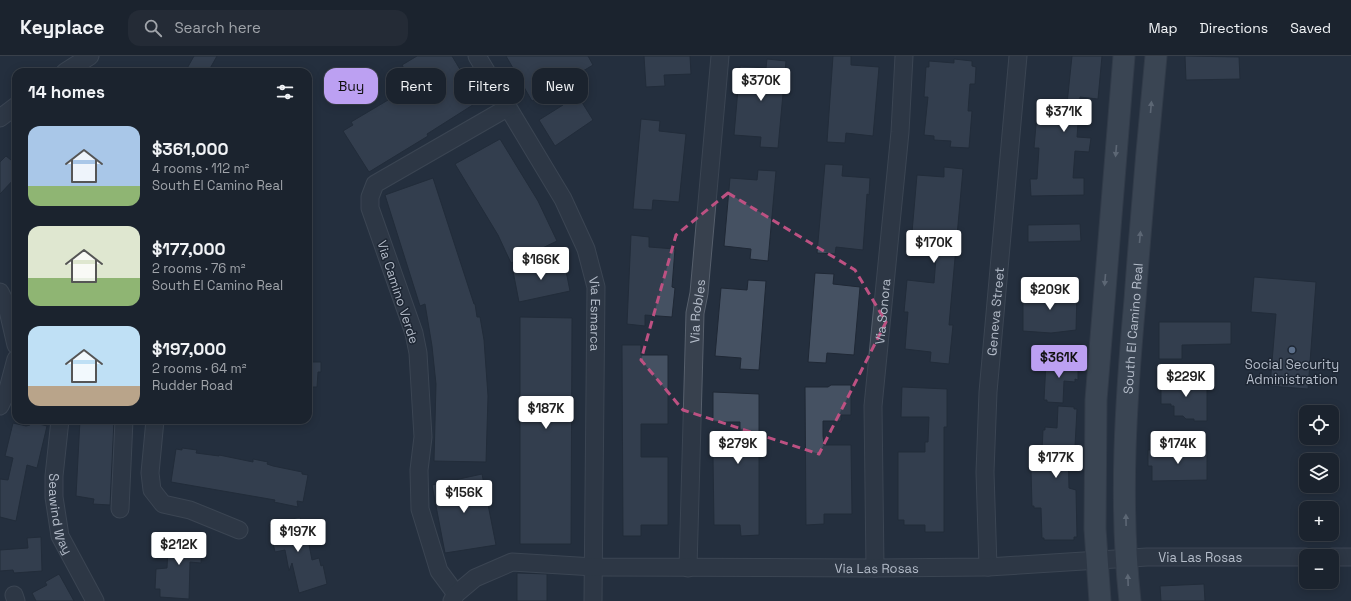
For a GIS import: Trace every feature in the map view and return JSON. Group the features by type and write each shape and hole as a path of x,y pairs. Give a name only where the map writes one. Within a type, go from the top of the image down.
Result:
{"main road":[{"path":"1100,601 1095,529 1096,400 1124,56"},
{"name":"South El Camino Real","path":"1130,601 1126,469 1129,370 1156,56"}],"street":[{"path":"70,68 90,56"},
{"name":"Via Esmarca","path":"477,56 563,199 586,249 596,288 594,601"},
{"name":"Via Robles","path":"688,568 695,313 699,293 720,56"},
{"name":"Via Sonora","path":"875,568 873,406 900,132 904,56"},
{"name":"Geneva Street","path":"988,566 985,472 988,392 1018,56"},
{"name":"Via Camino Verde","path":"454,598 439,571 420,509 419,470 423,437 418,353 414,333 370,208 370,197 375,184 507,108"},
{"path":"0,118 12,109"},
{"path":"0,292 7,306 12,328"},
{"path":"0,406 8,389 12,374"},
{"name":"Seawind Way","path":"60,424 54,476 54,497 60,536 95,601"},
{"path":"120,509 124,424"},
{"path":"155,424 150,473 152,490 163,504 190,510 239,530"},
{"name":"Via Las Rosas","path":"454,598 475,578 512,562 594,567 875,568 988,566 1098,561 1147,557 1299,557"},
{"path":"1339,557 1351,557"}],"highlighted area":[{"path":"728,193 855,270 886,322 819,454 683,410 641,360 676,235"}],"building":[{"path":"194,56 217,56 210,68 187,68"},
{"path":"417,56 452,56 459,68 454,68 454,104 474,104 427,134 428,136 369,172 343,131 353,125 351,122 386,101 386,104 446,104 446,68 404,68 402,65"},
{"path":"506,56 588,56 593,65 588,68 532,68 532,101 524,87 524,68 513,68"},
{"path":"644,56 690,56 691,74 664,75 665,86 646,87"},
{"path":"833,56 851,56 851,65 879,67 873,136 846,133 845,143 827,142"},
{"path":"1072,56 1102,56 1098,99 1080,97 1077,137 1091,138 1089,152 1075,151 1073,178 1084,178 1084,195 1031,196 1030,179 1037,179 1039,148 1034,148 1038,102 1067,104"},
{"path":"1185,56 1239,57 1240,79 1186,80"},
{"path":"767,59 786,61 778,148 760,147 761,137 734,135 740,66 766,68"},
{"path":"954,59 972,61 972,66 976,67 975,84 970,84 968,111 972,111 969,148 950,147 951,141 934,140 934,136 924,135 928,97 924,97 926,67 929,67 929,61 954,63"},
{"path":"583,104 593,120 555,146 539,120 563,105"},
{"path":"641,119 660,121 659,131 686,134 679,202 653,200 652,210 633,209"},
{"path":"500,139 538,201 557,241 511,263 498,235 455,164"},
{"path":"6,156 12,161 12,181 0,194 0,162"},
{"path":"825,164 843,165 842,176 870,178 869,195 867,194 863,250 836,247 835,254 817,253"},
{"path":"944,167 963,169 949,325 953,325 949,364 930,362 931,352 905,349 908,312 904,312 907,280 934,283 937,246 911,244 917,175 944,177"},
{"path":"758,170 776,171 768,261 750,259 751,249 724,246 730,178 757,180"},
{"path":"433,178 475,304 477,317 480,317 484,340 488,396 486,462 434,461 436,384 432,346 425,304 420,306 385,195"},
{"path":"1080,224 1081,241 1028,242 1028,225"},
{"path":"631,235 649,237 649,247 675,249 672,287 675,288 672,317 645,315 645,326 627,324"},
{"path":"564,261 570,291 519,302 513,271"},
{"path":"815,273 834,274 833,284 860,287 854,355 827,353 826,363 808,362"},
{"name":"Social Security Administration","path":"1254,277 1316,282 1308,389 1270,386 1276,314 1251,312"},
{"path":"748,280 766,281 759,370 740,369 741,358 715,356 721,288 747,290"},
{"path":"1048,289 1077,291 1076,330 1051,333 1023,331 1023,292"},
{"path":"520,317 572,318 571,544 520,544"},
{"path":"1159,322 1231,322 1231,344 1182,345 1182,359 1159,359"},
{"path":"622,345 641,345 641,355 668,355 668,424 641,424 641,457 668,457 668,525 641,525 641,536 623,536"},
{"path":"1048,360 1076,361 1076,364 1078,364 1078,380 1075,379 1075,382 1064,381 1063,403 1047,402 1047,400 1044,400 1046,363 1048,363"},
{"path":"312,362 321,362 321,372 318,372 317,387 312,387"},
{"path":"1179,377 1207,380 1207,421 1194,421 1194,419 1186,419 1183,416 1174,416 1174,406 1171,406 1171,404 1161,404 1161,380 1179,381"},
{"path":"831,385 851,385 851,415 841,415 841,421 823,421 823,436 824,445 851,445 852,514 824,514 824,524 806,525 805,387 828,387"},
{"path":"902,387 947,389 947,427 944,427 944,532 925,532 925,525 904,525 904,520 898,520 898,452 925,452 925,442 928,442 929,417 901,417"},
{"path":"713,392 759,394 759,535 741,536 740,525 714,525 713,456 740,456 740,422 713,422"},
{"path":"1058,406 1074,407 1074,409 1077,409 1075,446 1072,446 1072,449 1068,449 1069,488 1076,490 1077,537 1074,537 1074,540 1044,540 1044,538 1042,538 1041,508 1034,508 1034,506 1032,506 1031,469 1038,467 1038,455 1042,453 1043,430 1045,430 1045,427 1057,428"},
{"path":"13,424 26,426 39,424 47,426 37,468 27,465 16,521 0,517 0,479 8,480 13,458 5,456"},
{"path":"80,424 114,424 110,505 93,504 94,499 76,496"},
{"path":"182,448 197,450 196,453 219,455 253,462 253,459 268,462 267,464 273,466 302,472 302,474 308,475 303,502 297,501 298,507 274,502 275,500 171,482 176,449 182,450"},
{"path":"1166,449 1166,451 1207,450 1207,480 1152,481 1152,466 1148,466 1148,450"},
{"path":"482,474 496,545 445,553 432,485"},
{"path":"300,517 302,524 305,524 312,560 319,558 321,566 323,565 327,584 299,593 292,563 289,571 285,550 275,552 269,525"},
{"path":"169,533 197,535 197,542 202,543 201,563 190,562 189,599 160,597 160,589 155,589 156,569 167,568"},
{"path":"41,537 42,571 14,573 13,570 0,571 0,550 28,548 27,538"},
{"path":"517,573 547,574 547,601 517,601"},
{"path":"59,574 74,601 36,601 32,593 47,585 45,582"},
{"path":"1204,584 1205,601 1161,601 1160,586"}],"place":[{"name":"Social Security Administration","path":"1292,350"}]}
